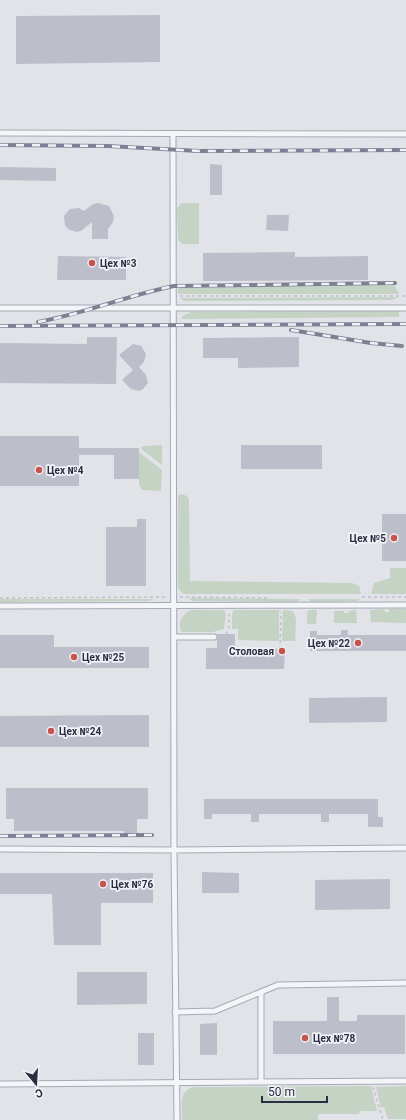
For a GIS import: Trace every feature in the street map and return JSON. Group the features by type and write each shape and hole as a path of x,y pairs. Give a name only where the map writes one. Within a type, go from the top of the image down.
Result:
{"lane":[{"path":"0,133 173,135 406,134"},
{"path":"173,135 175,597 174,850 177,1120"},
{"path":"0,308 406,308"},
{"path":"0,606 406,605"},
{"path":"175,637 214,637"},
{"path":"0,849 174,850 406,848"},
{"path":"175,1012 215,1011 278,984 406,983"},
{"path":"261,992 261,1082"},
{"path":"0,1084 406,1081"}],"path":[{"path":"174,296 406,296"},
{"path":"361,597 406,597"},
{"path":"0,598 270,598"},
{"path":"226,634 229,628 229,606"},
{"path":"280,649 281,606"},
{"path":"372,1082 383,1120"}],"green space":[{"path":"181,203 199,203 199,244 182,244 178,239 177,209"},
{"path":"394,285 399,294 178,294 178,288"},
{"path":"399,297 392,300 184,301 180,298"},
{"path":"399,310 399,317 181,319 183,316 191,312"},
{"path":"162,445 162,465 140,448 144,446"},
{"path":"139,452 162,470 161,491 142,490 139,484"},
{"path":"181,494 187,496 189,500 190,581 352,583 359,586 361,594 183,594 178,588 178,496"},
{"path":"390,568 406,568 406,594 371,594 374,583 390,578"},
{"path":"188,598 301,599 296,602 193,601"},
{"path":"0,599 154,599 149,601 0,602"},
{"path":"308,599 360,599 357,601 311,602"},
{"path":"384,609 385,612 389,612 389,609 406,609 406,623 371,622 370,610"},
{"path":"224,610 226,614 224,629 213,632 182,632 180,629 181,619 188,611"},
{"path":"234,610 279,610 279,641 238,640 238,629 232,629 232,614"},
{"path":"283,610 293,611 296,619 295,641 282,641"},
{"path":"310,610 316,610 316,624 307,624 307,612"},
{"path":"356,610 357,623 334,623 334,611 344,611 344,613 348,613 349,611"},
{"path":"371,1086 377,1111 360,1111 359,1114 318,1114 318,1120 182,1120 183,1096 188,1089 193,1087"},
{"path":"406,1086 406,1119 388,1119 384,1107 381,1108 376,1087"}],"building":[{"path":"160,15 160,62 16,64 16,16"},
{"path":"210,164 222,165 222,195 210,195"},
{"path":"0,167 56,168 56,181 0,180"},
{"path":"98,203 109,206 114,216 113,222 108,229 108,239 92,239 92,222 81,231 76,232 68,229 65,225 64,216 70,209 79,208 84,211 93,204"},
{"path":"267,215 289,215 288,231 266,230"},
{"path":"295,252 295,257 368,256 368,280 203,281 203,253"},
{"name":"Цех №3","path":"58,256 126,257 126,280 57,280"},
{"path":"87,337 117,337 116,384 0,383 0,343 87,344"},
{"path":"299,337 299,367 238,368 238,358 203,358 203,338"},
{"path":"133,344 141,346 146,354 144,362 139,367 146,375 148,383 139,391 131,389 122,380 133,370 119,355"},
{"name":"Цех №4","path":"0,436 79,436 79,448 139,448 139,479 114,479 114,455 79,455 79,486 0,486"},
{"path":"241,445 322,445 322,469 241,469"},
{"name":"Цех №5","path":"382,514 406,514 406,561 382,561"},
{"path":"137,519 146,519 146,586 106,586 106,527 137,527"},
{"name":"Цех №22","path":"341,630 348,630 348,635 406,635 406,651 310,651 310,631 317,631 317,635 341,635"},
{"path":"217,634 235,634 235,648 285,649 284,669 206,669 206,648 217,648"},
{"name":"Цех №25","path":"0,635 54,635 54,647 149,647 149,668 0,668"},
{"path":"387,697 387,722 309,723 309,698"},
{"name":"Цех №24","path":"149,715 149,747 0,747 0,716"},
{"path":"6,788 148,788 148,819 137,819 137,834 124,834 124,831 14,831 14,819 6,819"},
{"path":"204,799 378,799 378,817 383,817 383,827 368,827 368,814 329,814 329,822 321,822 321,814 259,814 259,822 251,822 251,814 212,814 212,819 204,819"},
{"path":"202,872 239,873 239,893 202,893"},
{"path":"0,873 153,873 153,903 101,903 101,945 54,945 52,894 0,894"},
{"path":"390,879 390,909 315,910 315,880"},
{"path":"77,972 147,972 147,1004 77,1005"},
{"path":"327,997 339,997 339,1021 357,1021 357,1015 405,1015 405,1054 273,1054 273,1021 327,1021"},
{"path":"217,1023 217,1055 200,1055 200,1024"},
{"path":"138,1033 154,1033 154,1065 138,1065"}],"railway":[{"path":"0,145 108,146 199,151 406,150"},
{"path":"38,322 55,319 140,294 174,286 395,283"},
{"path":"0,326 406,324"},
{"path":"291,330 371,343 402,346"},
{"path":"0,836 152,835"}],"place":[{"name":"Цех №3","path":"92,263"},
{"name":"Цех №4","path":"39,470"},
{"name":"Цех №5","path":"394,538"},
{"name":"Цех №22","path":"358,643"},
{"name":"Столовая","path":"282,651"},
{"name":"Цех №25","path":"74,657"},
{"name":"Цех №24","path":"51,731"},
{"name":"Цех №76","path":"103,884"},
{"name":"Цех №78","path":"305,1038"}]}
